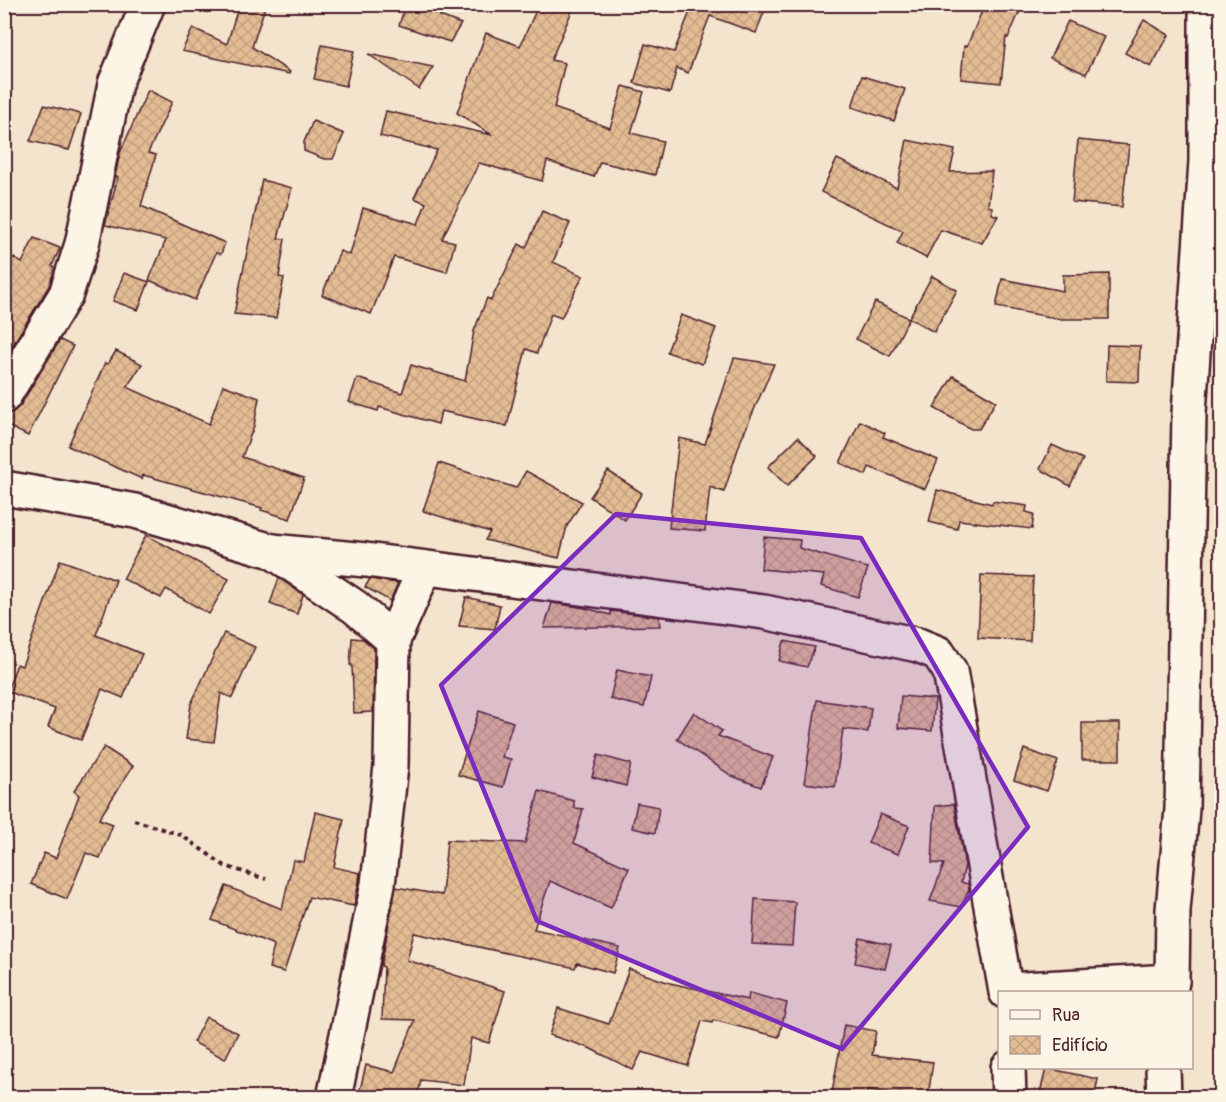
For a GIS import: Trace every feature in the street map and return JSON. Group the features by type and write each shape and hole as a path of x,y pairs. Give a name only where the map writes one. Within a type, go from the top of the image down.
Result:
{"street":[{"path":"4,396 66,294 82,244 115,84 148,4"},
{"path":"4,488 135,511 272,551 425,568 764,612 918,645 938,653 950,671 1006,991 1171,987 1173,910 1182,809 1189,413 1206,161 1206,4"},
{"path":"272,551 355,607 393,640"},
{"path":"334,1098 378,884 391,766 393,640 425,568"},
{"path":"1008,1069 1009,1098"},
{"path":"1163,1069 1164,1098"}],"path":[{"path":"134,820 181,835 225,867 266,879"}],"highlighted area":[{"path":"616,514 861,538 1028,827 842,1049 537,921 441,685"}],"building":[{"path":"239,4 266,4 252,47 290,72 289,74 182,51 193,28 227,44"},
{"path":"406,4 444,4 440,16 461,24 450,42 399,25"},
{"path":"539,4 575,4 551,60 565,63 554,108 610,128 623,86 644,92 631,133 663,141 655,175 600,162 594,177 547,161 542,181 479,163 442,239 455,242 447,272 394,257 371,314 322,295 340,251 350,255 363,208 418,224 426,203 414,198 437,150 380,136 386,111 492,135 457,113 486,33 520,46"},
{"path":"686,4 767,4 756,33 710,16 688,73 677,68 670,93 634,83 645,44 674,52 691,9"},
{"path":"985,4 1023,4 1008,38 1006,37 1001,83 961,79 964,46 967,46"},
{"path":"1144,20 1169,35 1151,67 1125,53"},
{"path":"1068,21 1104,37 1086,74 1050,58"},
{"path":"322,45 354,51 346,86 314,79"},
{"path":"368,54 433,67 419,89"},
{"path":"862,76 905,89 894,121 852,107"},
{"path":"148,90 172,102 148,153 156,155 141,206 225,243 221,254 216,253 195,300 149,280 166,240 105,225 118,177 115,176 120,153"},
{"path":"44,105 81,114 69,150 30,141"},
{"path":"313,121 344,134 333,159 324,159 304,151 304,142"},
{"path":"907,140 955,150 950,172 992,171 988,206 992,207 992,214 998,216 982,243 941,230 926,258 897,243 903,231 821,192 837,159 897,188"},
{"path":"1078,140 1129,145 1122,207 1072,202"},
{"path":"262,180 292,188 278,238 285,239 279,277 284,278 276,318 234,314"},
{"path":"542,211 570,223 553,262 583,276 561,318 551,314 537,353 526,349 507,426 441,411 438,424 379,407 378,411 349,402 357,378 402,393 411,365 465,381 474,331 487,298 491,300 519,244 526,248"},
{"path":"34,238 60,248 52,266 55,268 49,286 4,359 4,252 22,263"},
{"path":"124,273 149,282 138,310 113,301"},
{"path":"1109,274 1109,319 1061,319 996,307 1002,279 1063,291 1063,275"},
{"path":"932,276 957,290 934,332 909,318"},
{"path":"875,302 909,318 890,356 856,339"},
{"path":"681,315 716,328 702,364 667,352"},
{"path":"60,340 73,346 28,436 4,424 4,415 20,406"},
{"path":"1107,345 1140,346 1139,382 1106,381"},
{"path":"116,351 142,364 127,387 209,424 223,385 259,398 254,426 242,457 304,478 290,519 261,510 262,508 143,475 142,479 68,446 105,363 108,364"},
{"path":"734,358 774,364 741,440 724,492 710,487 705,531 669,528 679,438 705,444"},
{"path":"953,376 996,401 979,429 971,429 934,408"},
{"path":"860,421 885,433 883,437 938,460 925,489 869,467 866,475 840,463"},
{"path":"798,437 817,456 787,486 768,467"},
{"path":"1052,445 1083,459 1070,486 1040,469"},
{"path":"439,463 516,488 526,471 582,502 567,526 559,558 485,540 490,532 423,511"},
{"path":"608,471 642,493 625,520 590,497"},
{"path":"937,490 992,504 993,501 1027,506 1026,512 1034,514 1032,529 959,520 957,529 929,522"},
{"path":"146,535 229,579 209,614 166,589 161,598 123,579"},
{"path":"764,537 800,540 799,548 868,568 858,597 821,586 824,575 761,569"},
{"path":"60,560 116,580 96,635 142,654 123,698 102,689 81,740 48,727 55,709 7,691 17,664 22,666"},
{"path":"981,575 1033,577 1030,641 978,638"},
{"path":"279,578 303,595 297,614 270,604"},
{"path":"370,579 398,583 390,601 365,587"},
{"path":"466,597 500,605 495,629 459,626"},
{"path":"552,603 611,615 611,611 659,617 660,626 544,628"},
{"path":"224,633 255,647 232,698 221,693 214,742 186,739 191,704"},
{"path":"352,638 363,639 374,648 373,712 354,713 352,665 350,665"},
{"path":"784,641 815,647 807,667 779,661"},
{"path":"617,670 651,677 644,707 610,699"},
{"path":"901,696 935,699 932,731 898,728"},
{"path":"817,700 871,708 868,732 843,729 835,787 804,783"},
{"path":"479,711 513,722 502,757 511,759 503,787 458,775"},
{"path":"694,712 722,731 718,736 773,757 761,787 732,776 677,739"},
{"path":"1082,723 1120,723 1120,760 1082,760"},
{"path":"104,747 133,766 99,819 113,824 100,858 86,853 67,899 31,884 44,853 56,858 79,795 74,791"},
{"path":"1024,749 1058,761 1047,791 1014,780"},
{"path":"598,755 631,764 626,786 592,777"},
{"path":"539,791 574,801 574,808 583,809 574,843 629,868 611,908 550,881 534,929 620,948 613,973 577,963 575,968 414,933 407,960 505,991 489,1043 471,1038 464,1085 421,1080 417,1098 358,1098 366,1065 394,1072 415,1020 382,1019 384,967 381,966 396,887 442,895 447,840 525,843"},
{"path":"637,803 659,807 655,833 632,828"},
{"path":"954,804 965,866 961,882 968,884 969,890 961,907 930,901 944,864 932,863 935,806"},
{"path":"315,812 344,819 334,867 360,873 359,881 354,906 309,897 284,972 269,968 274,945 212,920 226,886 282,909 293,860 304,862"},
{"path":"880,814 909,826 898,854 868,843"},
{"path":"755,899 795,902 792,946 752,944"},
{"path":"860,938 891,945 885,969 855,963"},
{"path":"629,969 670,983 748,1000 749,993 787,1003 779,1037 713,1020 712,1023 702,1021 688,1066 642,1052 633,1070 587,1047 549,1035 558,1008 609,1024"},
{"path":"206,1017 238,1033 225,1059 193,1042"},
{"path":"844,1025 876,1031 872,1055 933,1062 928,1097 868,1090 867,1098 831,1098"},
{"path":"1046,1069 1098,1079 1094,1098 1039,1098"}]}
